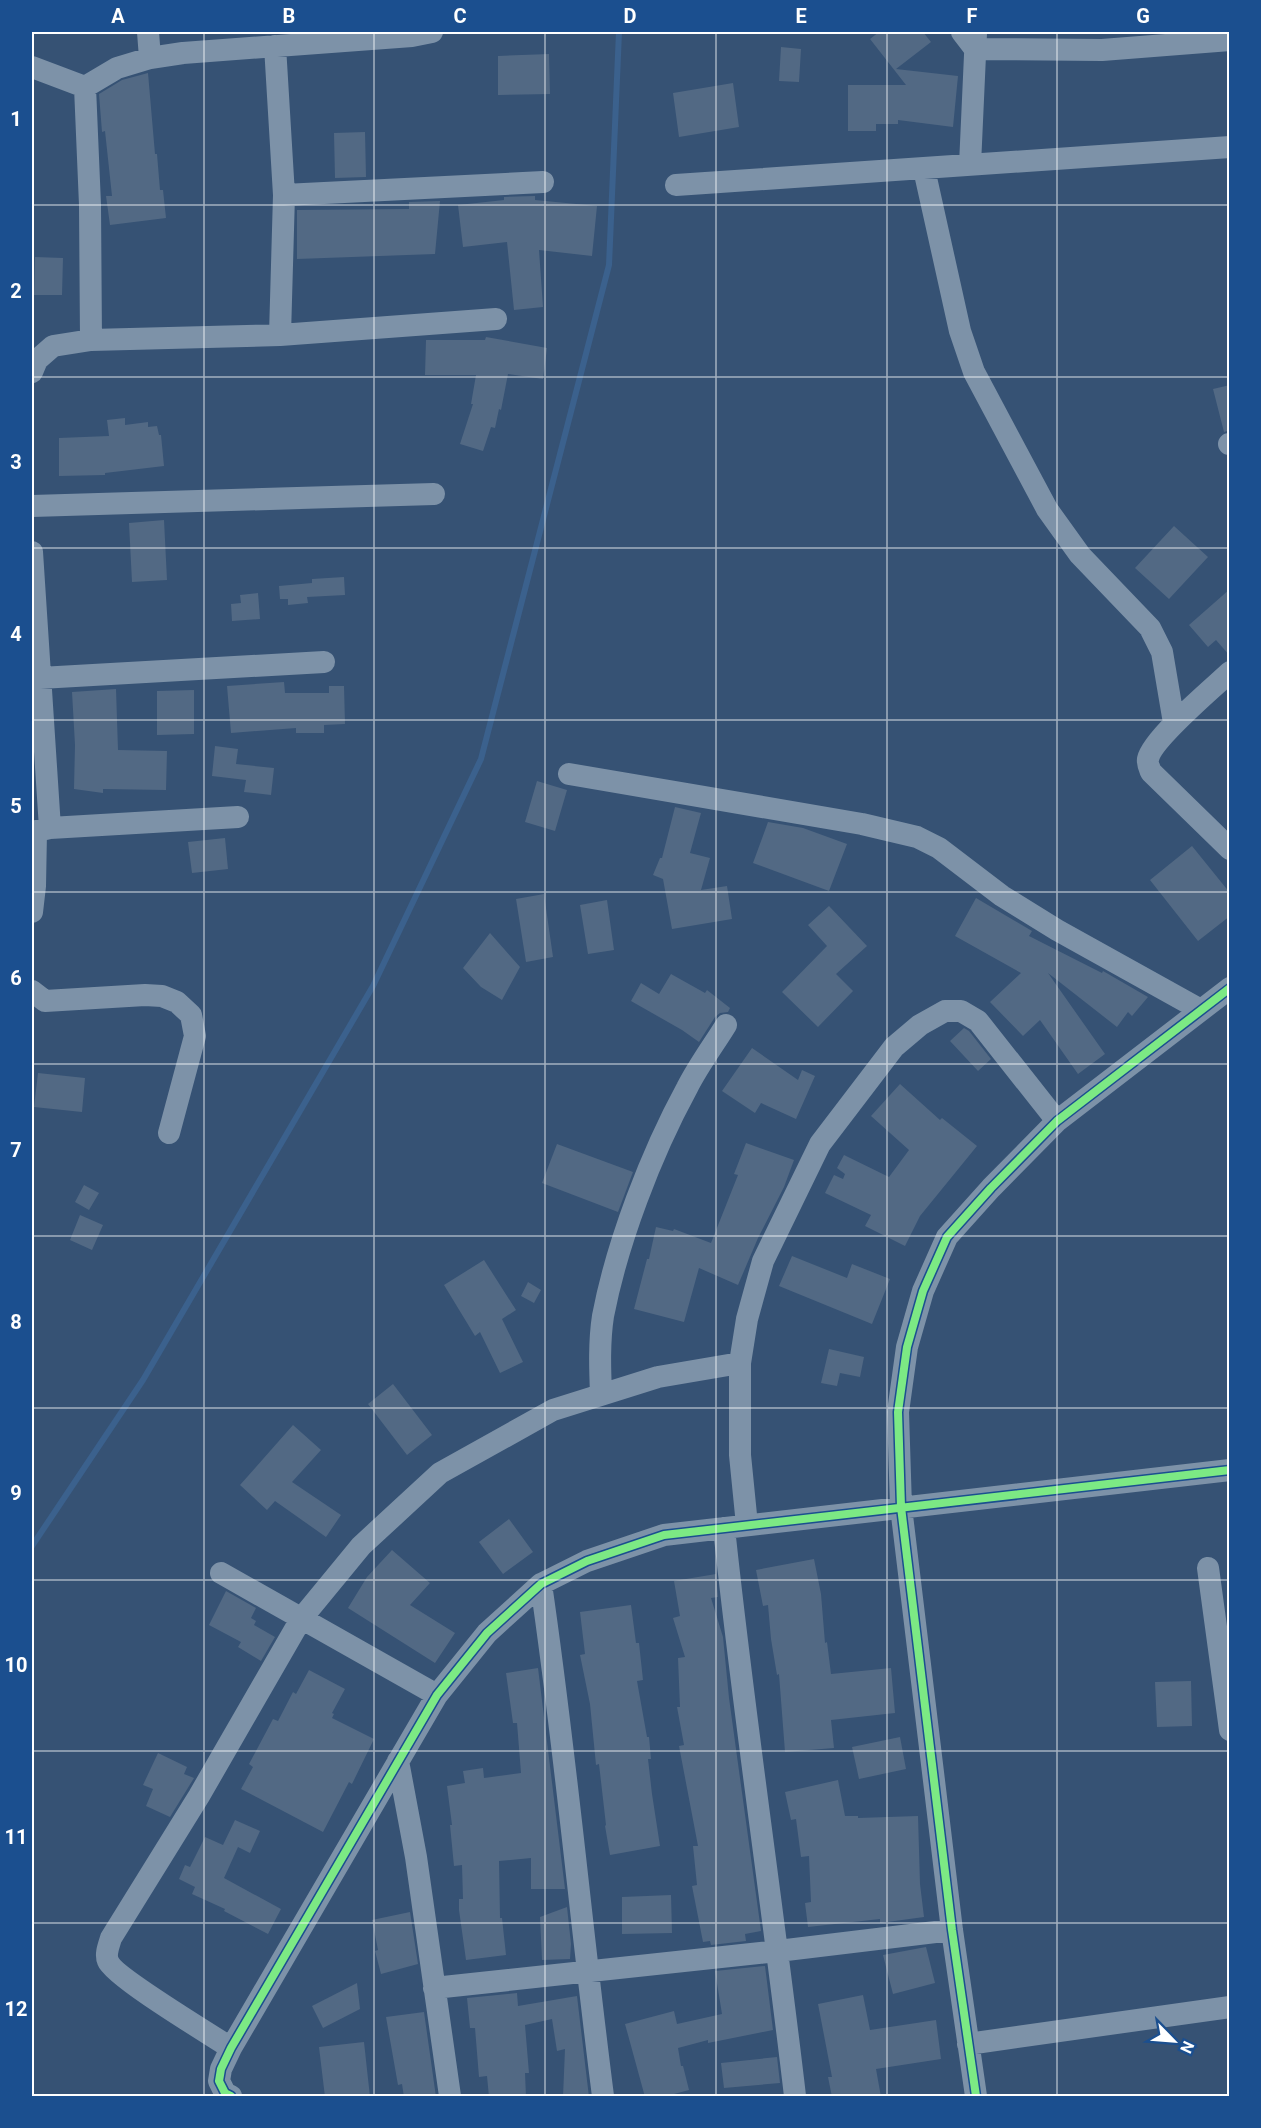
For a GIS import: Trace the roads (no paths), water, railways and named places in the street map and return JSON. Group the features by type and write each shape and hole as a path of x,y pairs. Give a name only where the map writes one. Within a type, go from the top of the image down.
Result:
{"street":[{"path":"148,32 150,58"},
{"path":"85,87 117,68 150,58 183,53 412,36 432,32"},
{"path":"970,165 971,37 1102,50 1230,40"},
{"path":"275,46 284,195 280,335"},
{"path":"32,67 85,87"},
{"path":"85,87 92,340"},
{"path":"676,185 1230,147"},
{"path":"924,168 960,331 974,372 1047,508 1080,555 1150,628 1162,652 1174,723"},
{"path":"284,195 543,182"},
{"path":"32,372 37,360 53,346 92,340 280,335 496,319"},
{"path":"32,506 434,494"},
{"path":"32,552 40,678 39,831 32,912"},
{"path":"40,678 324,662"},
{"path":"1230,672 1174,723 1150,751 1147,761 1151,772 1230,849"},
{"path":"569,774 862,824 918,837 939,848 1002,896 1057,930 1201,1010"},
{"path":"39,831 238,817"},
{"path":"976,2097 952,1930 902,1507 898,1412 907,1347 922,1291 947,1237 991,1188 1057,1121 1230,988"},
{"path":"32,993 45,1001 162,996 177,1002 191,1014 195,1036 169,1133"},
{"path":"747,1525 740,1455 740,1363 747,1319 762,1261 819,1144 894,1047 920,1025 945,1011 961,1011 978,1021 1057,1121"},
{"path":"601,1394 600,1357 603,1317 620,1247 652,1163 687,1087 726,1025"},
{"path":"231,2048 129,1982 108,1964 106,1956 111,1938 199,1796 301,1619 361,1546 440,1473 553,1410 658,1377 740,1363"},
{"path":"225,2089 221,2068 231,2048 436,1695 487,1633 540,1584 587,1561 664,1535 1230,1470"},
{"path":"724,1528 737,1654 778,1952 795,2097"},
{"path":"1208,1568 1230,1730"},
{"path":"221,1573 436,1695"},
{"path":"540,1584 551,1653 603,2097"},
{"path":"398,1761 416,1857 450,2097"},
{"path":"434,1988 778,1952 952,1930"},
{"path":"968,2044 1230,2007"}],"waterway":[{"path":"32,1546 143,1380 373,986 481,759 609,265 619,32"}]}
